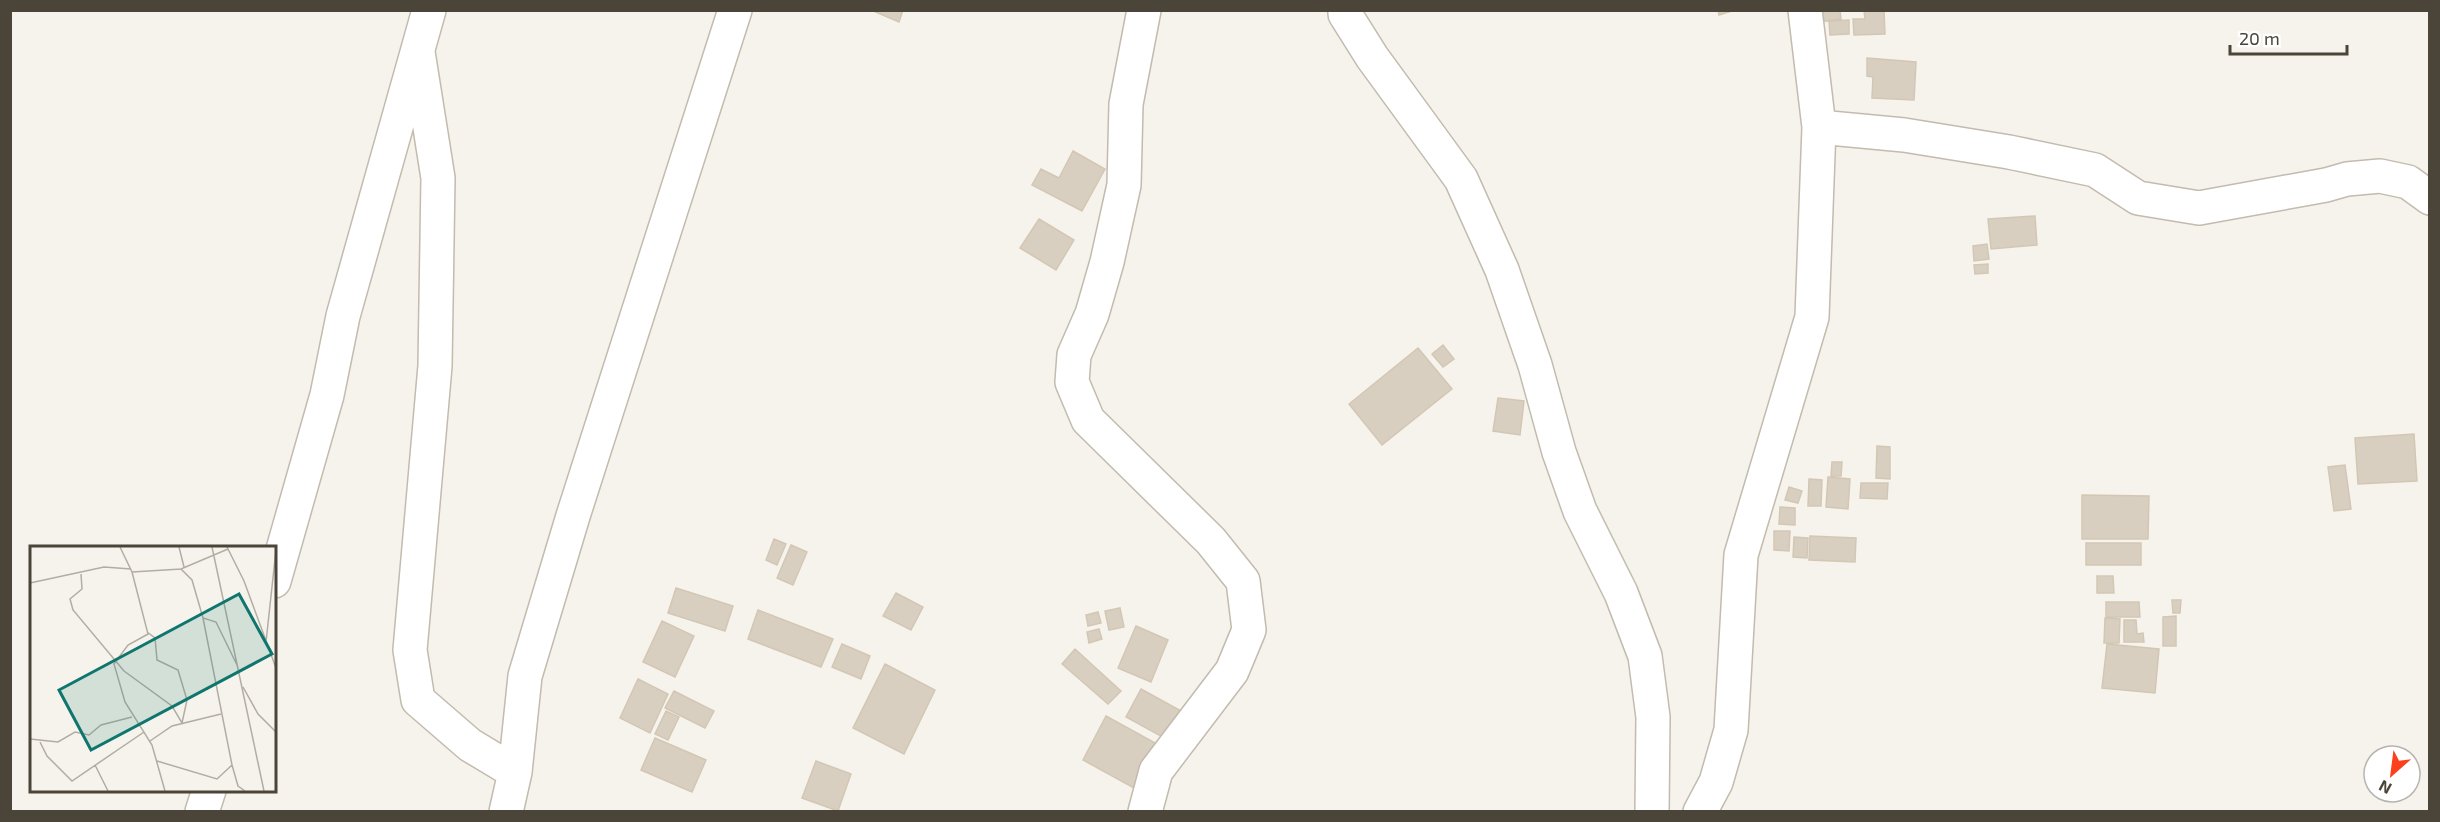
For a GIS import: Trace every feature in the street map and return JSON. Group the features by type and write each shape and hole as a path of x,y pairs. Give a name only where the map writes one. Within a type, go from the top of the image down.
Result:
{"street":[{"path":"276,574 327,394 343,316 429,10"},
{"path":"506,812 515,772 525,676 573,516 735,10"},
{"path":"1144,10 1126,104 1124,185 1107,262 1092,314 1074,355 1072,382 1088,420 1211,541 1243,581 1249,630 1232,671 1156,771 1145,812"},
{"path":"1345,10 1345,15 1372,57 1461,179 1502,270 1534,365 1559,452 1580,511 1622,593 1645,656 1653,717 1653,812"},
{"path":"1700,812 1716,782 1731,730 1742,555 1812,317 1820,127 1805,10"},
{"path":"418,52 438,178 435,366 410,650 418,699 470,745 515,772"},
{"path":"1820,127 1904,135 2009,152 2095,170 2138,198 2199,208 2326,185 2347,179 2380,176 2408,182 2430,198"},
{"path":"202,812 208,792"}],"building":[{"path":"871,10 903,10 899,22"},
{"path":"1718,10 1735,10 1719,15"},
{"path":"1817,10 1840,10 1841,19 1819,22"},
{"path":"1864,10 1884,10 1885,34 1854,35 1853,19 1865,19"},
{"path":"1849,20 1849,34 1830,35 1829,21"},
{"path":"1867,58 1916,62 1914,100 1872,98 1873,77 1867,76"},
{"path":"1073,151 1105,169 1082,211 1032,185 1041,169 1059,178"},
{"path":"2035,216 2037,245 1991,249 1988,219"},
{"path":"1039,219 1074,240 1056,270 1020,248"},
{"path":"1987,244 1989,259 1974,261 1973,246"},
{"path":"1988,264 1988,273 1975,274 1974,265"},
{"path":"1443,345 1454,359 1443,367 1432,354"},
{"path":"1418,348 1452,389 1382,445 1349,404"},
{"path":"1498,398 1524,401 1520,435 1493,431"},
{"path":"2414,434 2417,481 2358,484 2355,438"},
{"path":"1877,446 1890,447 1890,479 1876,478"},
{"path":"1832,462 1842,462 1841,476 1831,476"},
{"path":"2345,465 2351,509 2334,511 2328,467"},
{"path":"1828,477 1850,479 1848,509 1826,507"},
{"path":"1809,479 1822,480 1821,506 1808,506"},
{"path":"1861,483 1888,483 1887,499 1860,498"},
{"path":"1789,487 1802,491 1798,503 1785,500"},
{"path":"2082,495 2149,496 2148,539 2082,539"},
{"path":"1780,507 1795,508 1795,525 1779,524"},
{"path":"1774,531 1790,531 1789,551 1774,550"},
{"path":"1810,536 1856,538 1855,562 1809,560"},
{"path":"1794,537 1808,538 1807,558 1793,557"},
{"path":"774,539 786,544 777,565 766,560"},
{"path":"2086,543 2141,543 2141,565 2086,565"},
{"path":"791,545 807,552 793,585 777,578"},
{"path":"2097,576 2113,576 2114,593 2097,593"},
{"path":"676,588 733,606 725,631 668,613"},
{"path":"896,593 923,607 911,630 883,616"},
{"path":"2172,600 2181,600 2180,613 2173,613"},
{"path":"2106,602 2139,602 2140,617 2106,617"},
{"path":"1120,608 1124,627 1109,630 1105,611"},
{"path":"758,610 833,639 821,667 748,639"},
{"path":"1098,612 1101,623 1088,626 1086,615"},
{"path":"2176,616 2176,646 2163,646 2163,617"},
{"path":"2105,618 2120,619 2119,643 2104,643"},
{"path":"2124,620 2136,620 2137,634 2143,633 2144,642 2124,642"},
{"path":"662,621 694,636 675,677 643,662"},
{"path":"1136,626 1168,640 1151,682 1118,668"},
{"path":"1099,629 1102,639 1089,643 1087,632"},
{"path":"842,644 870,656 861,679 832,667"},
{"path":"2107,644 2159,649 2155,693 2102,688"},
{"path":"1075,649 1121,691 1108,704 1062,664"},
{"path":"885,664 935,690 904,754 853,728"},
{"path":"638,679 668,694 650,733 620,718"},
{"path":"1141,689 1183,712 1168,740 1126,717"},
{"path":"674,691 714,711 705,728 665,708"},
{"path":"666,711 679,717 668,740 655,734"},
{"path":"1106,716 1157,744 1134,788 1083,760"},
{"path":"655,738 706,760 692,792 641,770"},
{"path":"816,761 851,774 838,811 802,798"}]}
